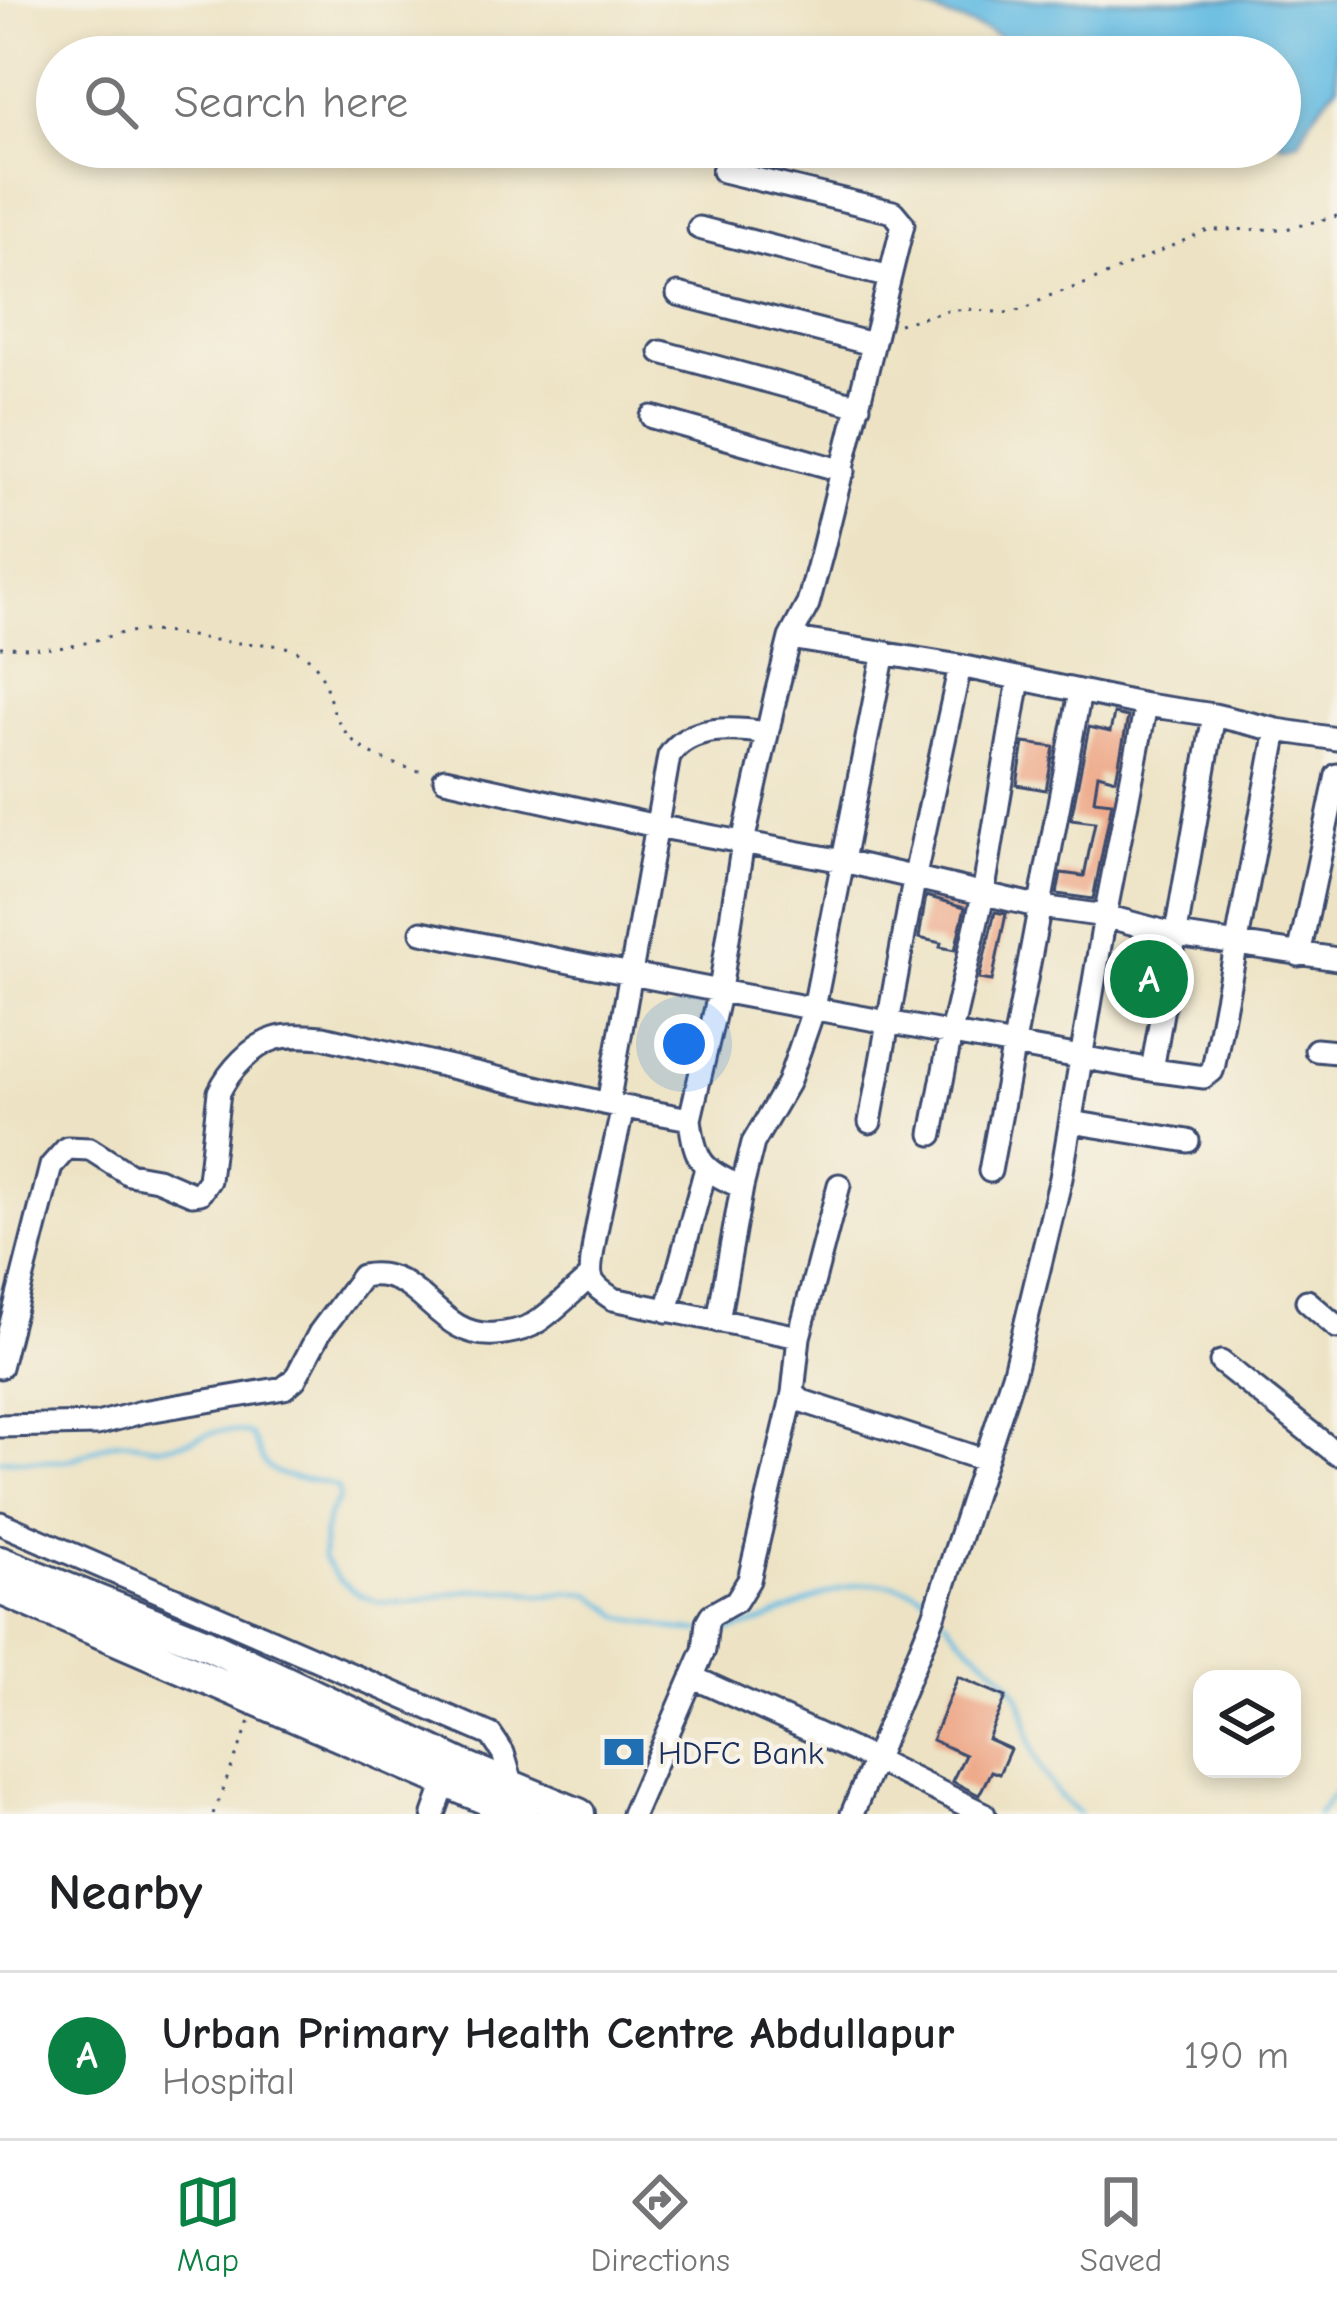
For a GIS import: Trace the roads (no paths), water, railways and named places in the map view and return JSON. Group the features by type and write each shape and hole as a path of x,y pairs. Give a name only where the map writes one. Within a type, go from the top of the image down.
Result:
{"highway":[{"path":"0,1562 206,1644 458,1783"},
{"path":"0,1589 458,1783 579,1814"}],"street":[{"path":"723,171 898,214 903,224 844,470 808,604 790,638 767,733 743,842 720,990 690,1119 697,1155 706,1168 742,1187"},
{"path":"699,228 890,277"},
{"path":"678,294 874,337"},
{"path":"661,352 859,406"},
{"path":"652,417 844,470"},
{"path":"790,638 1337,739"},
{"path":"718,1321 754,1143 788,1083 814,1008 884,652"},
{"path":"870,1122 914,880 960,666"},
{"path":"932,1134 983,895 1019,679"},
{"path":"990,1171 1080,692"},
{"path":"852,1814 934,1616 1030,1312 1061,1178 1145,705"},
{"path":"1152,1070 1214,715"},
{"path":"767,733 721,730 682,741 669,756 632,976 591,1276 613,1299 800,1336"},
{"path":"422,932 632,976 1204,1077 1212,1071 1277,730"},
{"path":"1299,955 1328,857 1337,775"},
{"path":"445,779 1177,935 1337,959"},
{"path":"0,1367 58,1155 67,1148 90,1149 129,1174 200,1193 208,1185 218,1092 244,1059 272,1039 323,1036 690,1119"},
{"path":"1071,1122 1188,1141"},
{"path":"667,1311 706,1168"},
{"path":"633,1814 692,1677 711,1616 736,1601 749,1580 793,1393 800,1336 839,1185"},
{"path":"0,1426 97,1424 284,1388 295,1379 320,1332 362,1276 383,1276 413,1288 450,1323 478,1336 536,1323 591,1276"},
{"path":"1307,1300 1337,1327"},
{"path":"1221,1362 1337,1454"},
{"path":"793,1393 802,1401 984,1460"},
{"path":"0,1523 490,1735 503,1753 517,1800"},
{"path":"692,1677 984,1814"},
{"path":"434,1814 458,1783"}],"water":[{"path":"900,0 1337,0 1337,85 1301,137 1301,36 998,36"}],"waterway":[{"path":"0,1460 58,1461 113,1443 161,1447 216,1432 250,1434 263,1461 278,1473 338,1488 339,1498 324,1535 323,1559 358,1594 381,1602 411,1602 471,1590 591,1594 622,1617 701,1631"},
{"path":"713,1632 741,1628 819,1597 871,1583 899,1586 929,1598"},
{"path":"945,1618 1016,1692 1039,1766 1079,1814"},
{"path":"1318,1814 1337,1790"}],"place":[{"name":"Urban Primary Health Centre Abdullapur","path":"1149,979"},
{"name":"HDFC Bank","path":"624,1752"}]}
